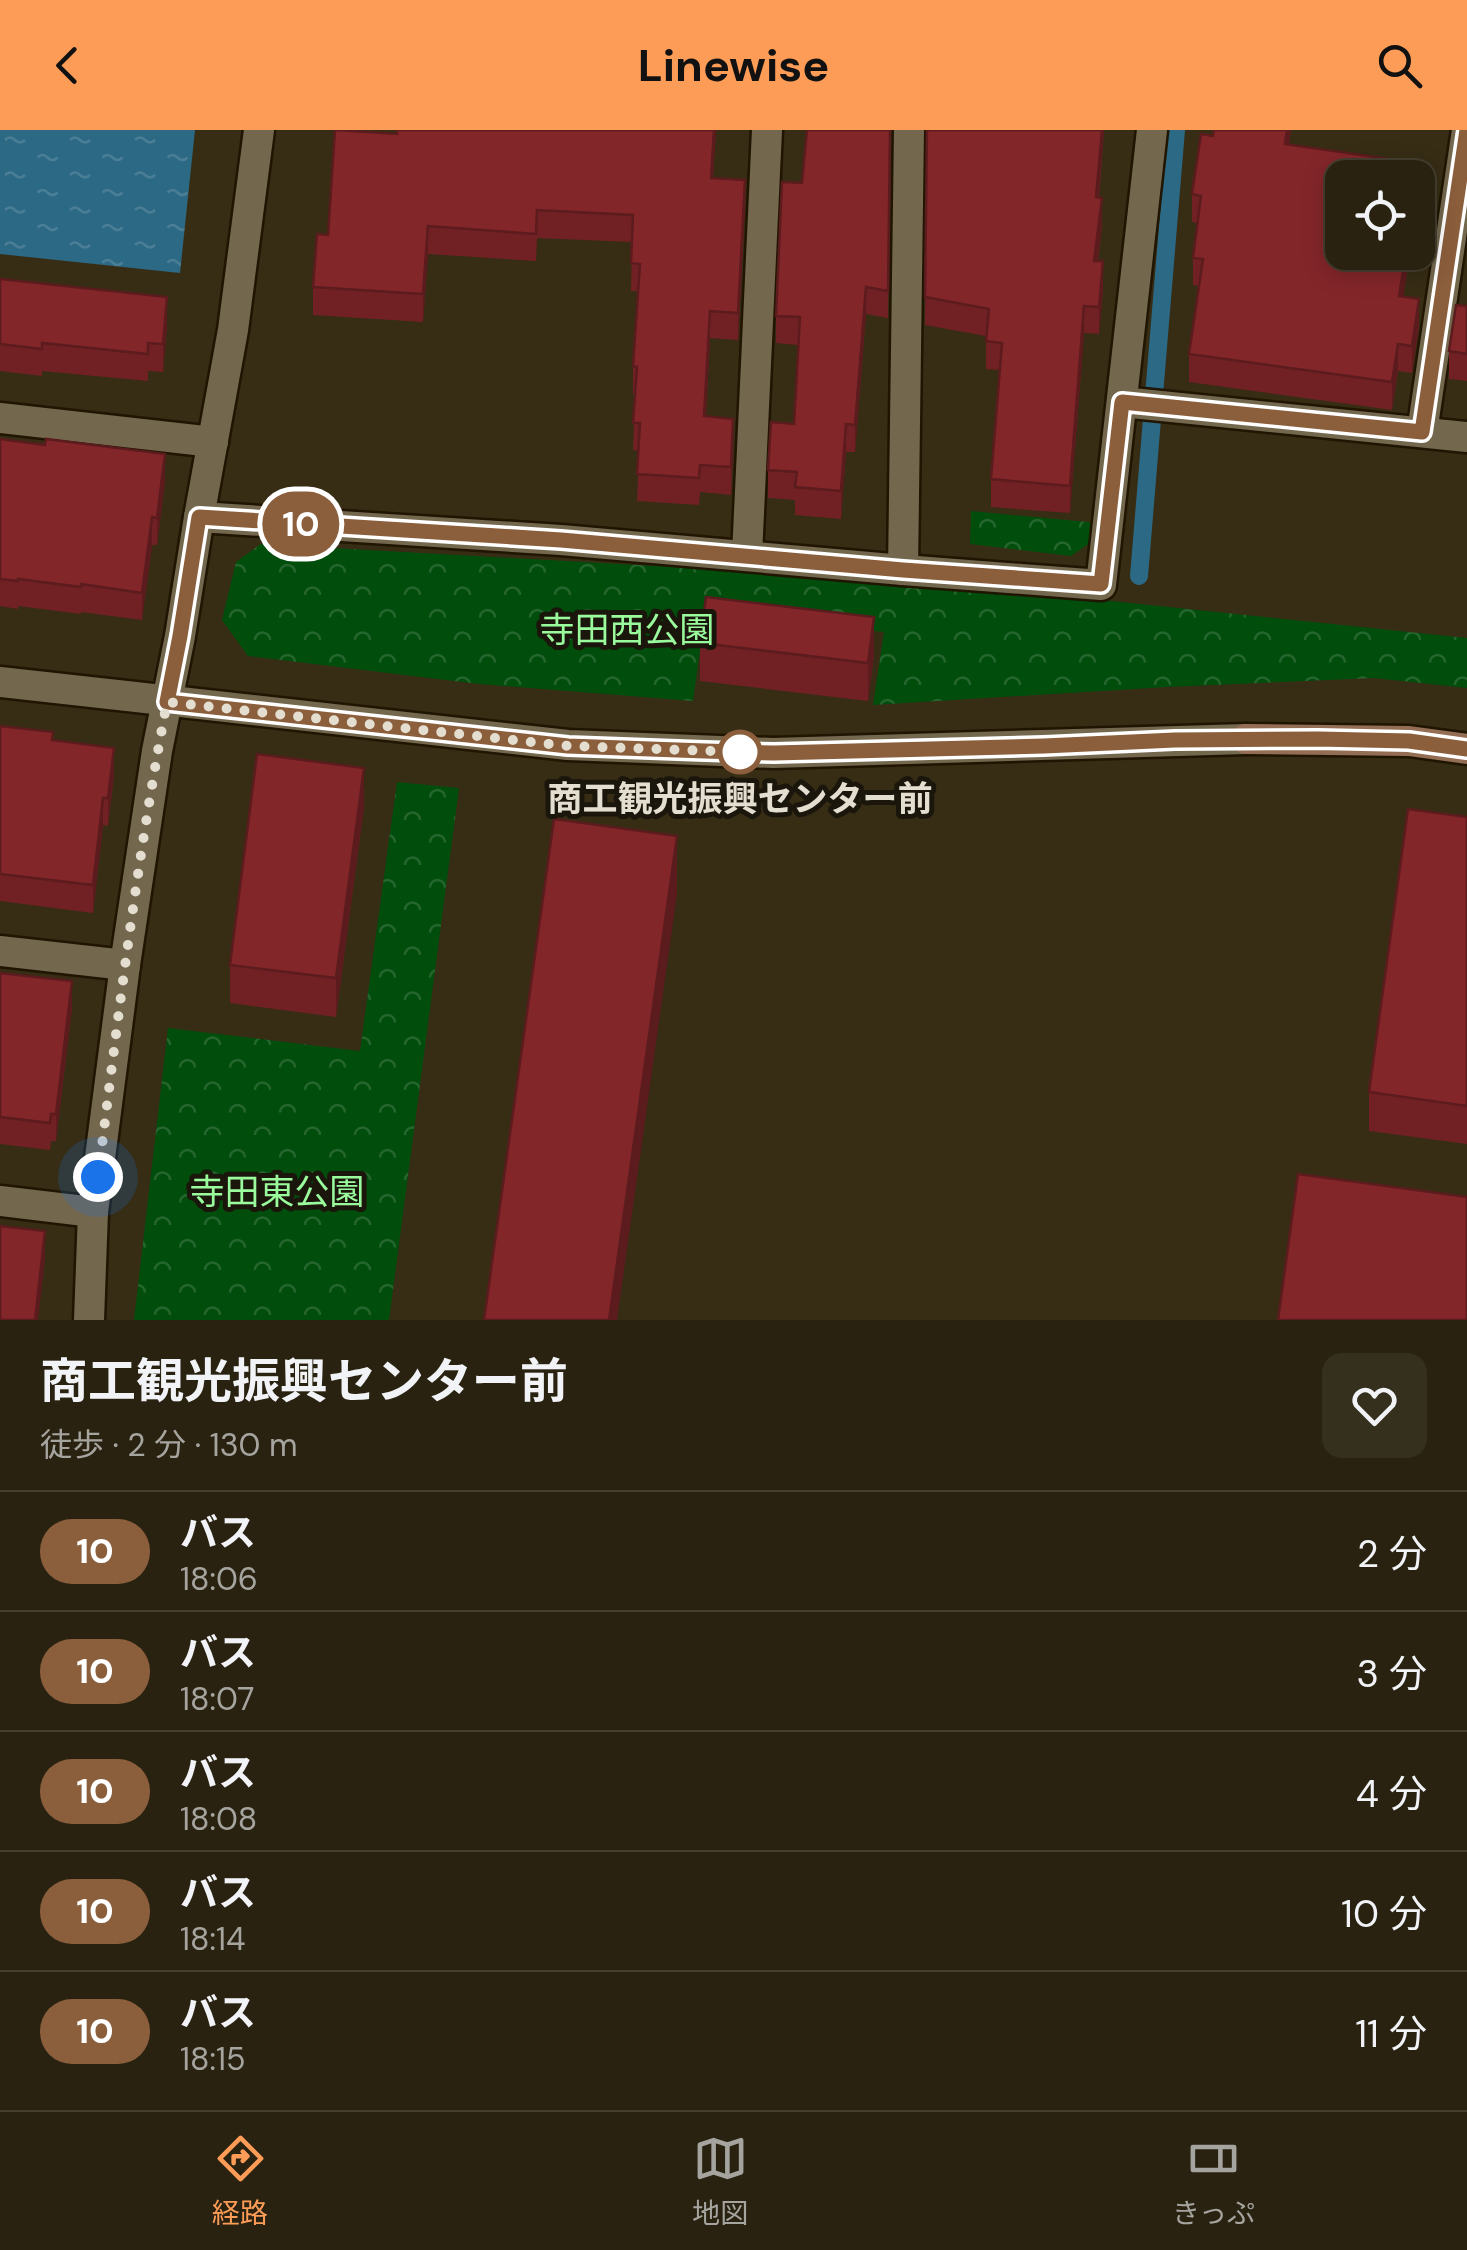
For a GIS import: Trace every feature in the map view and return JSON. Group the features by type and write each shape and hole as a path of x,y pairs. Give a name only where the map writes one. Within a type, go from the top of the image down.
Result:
{"street":[{"path":"88,1320 93,1212 124,965 157,750 233,330 259,130"},
{"path":"748,556 766,130"},
{"path":"903,570 909,130"},
{"path":"199,517 561,540 1101,584 1152,130"},
{"path":"1422,432 1467,130"},
{"path":"1122,402 1467,436"},
{"path":"0,418 214,442"},
{"path":"0,682 568,746 774,753 1246,739 1409,741 1467,749"},
{"path":"0,951 124,965"},
{"path":"0,1201 93,1212"}],"green space":[{"path":"971,511 1099,523 1097,538 1071,556 970,544"},
{"name":"寺田西公園","path":"261,544 709,569 1092,599 1467,638 1467,688 1374,678 873,705 884,632 705,613 693,701 479,684 248,656 222,620 236,562"},
{"name":"寺田東公園","path":"397,782 459,788 389,1320 134,1320 168,1028 360,1051"}],"water":[{"path":"0,130 195,130 180,273 0,254"}],"building":[{"path":"335,130 397,134 397,130 714,130 711,178 745,180 738,313 710,311 704,416 733,419 731,467 700,465 699,478 637,474 640,423 633,423 637,367 633,366 640,264 631,263 633,215 537,210 536,234 428,226 423,294 313,287 317,234 328,235"},
{"path":"807,130 890,130 888,291 866,287 855,425 846,424 841,491 795,487 797,472 768,470 771,422 794,424 800,317 776,316 782,182 802,183"},
{"path":"927,130 1102,130 1096,197 1102,198 1094,261 1103,261 1099,307 1084,306 1070,486 991,479 1002,343 986,341 989,309 925,297"},
{"path":"1214,130 1287,130 1285,144 1395,160 1325,160 1325,270 1403,270 1399,296 1419,299 1412,346 1398,344 1392,382 1189,354 1203,259 1193,258 1201,196 1192,194 1201,134 1213,136"},
{"path":"0,279 167,297 163,344 148,343 148,354 42,343 42,349 0,344"},
{"path":"1456,305 1467,306 1467,354 1449,351"},
{"path":"0,439 45,445 46,439 165,454 142,593 0,579"},
{"path":"706,597 874,617 868,663 700,643"},
{"path":"0,726 53,732 52,740 114,748 108,798 103,798 93,885 0,874"},
{"path":"257,754 364,768 336,978 230,965"},
{"path":"1408,809 1467,817 1467,1106 1369,1092"},
{"path":"554,819 677,836 609,1320 484,1320"},
{"path":"0,973 72,981 56,1114 51,1114 50,1123 0,1117"},
{"path":"1298,1174 1467,1197 1467,1320 1278,1320"},
{"path":"0,1226 45,1231 35,1320 0,1320"}],"waterway":[{"path":"1139,576 1176,130"}],"bus line":[{"name":"10","path":"1467,130 1422,432 1122,402 1101,584 561,540 199,517 167,702 568,746 705,751 774,753 1318,739 1409,741 1467,749"}],"place":[{"name":"商工観光振興センター前","path":"740,752"}],"route":[{"path":"98,1177 124,965 167,702 568,746 740,752"}]}
